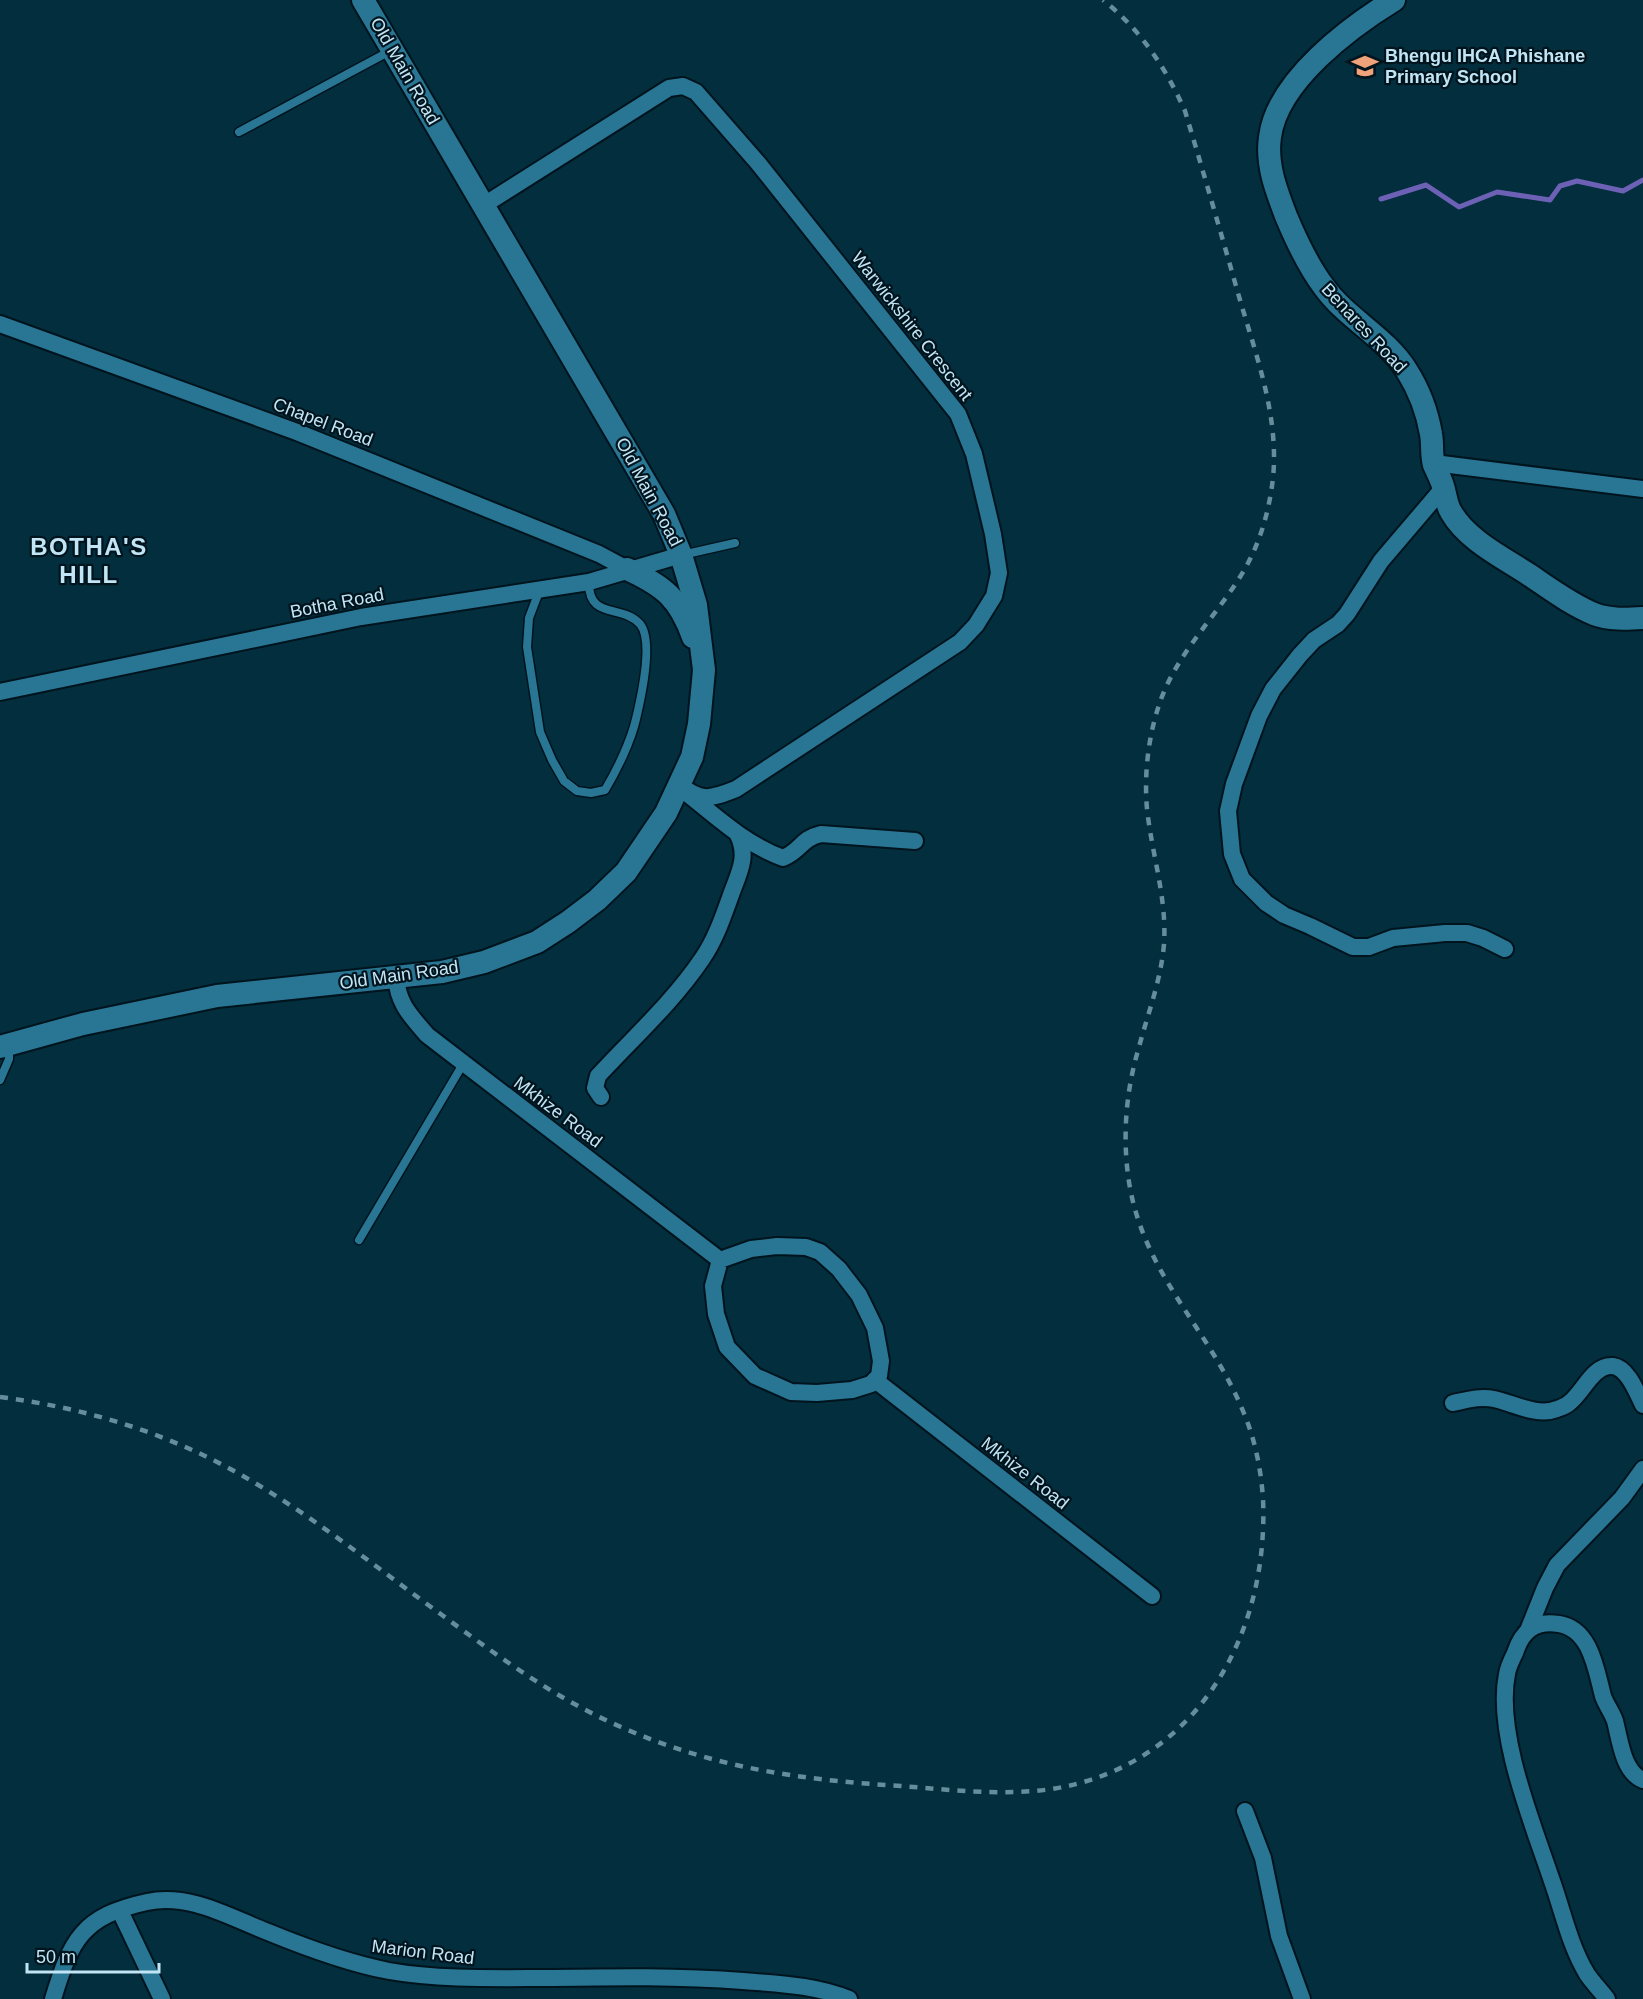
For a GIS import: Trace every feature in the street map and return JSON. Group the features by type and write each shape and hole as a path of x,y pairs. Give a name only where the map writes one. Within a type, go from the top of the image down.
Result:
{"main road":[{"name":"Old Main Road","path":"4,1046 83,1024 217,996 442,972 484,962 537,942 597,900 626,872 666,813 692,757 699,724 704,670 696,605 681,555 664,514 363,0"},
{"name":"Benares Road","path":"1394,0 1322,53 1293,85 1276,114 1269,151 1272,176 1280,201 1296,239 1324,288 1402,364 1417,388 1432,435 1434,463 1444,487 1450,511 1460,524 1472,535 1572,603 1596,614 1618,619 1643,618"},
{"path":"627,569 664,589 676,601 687,620 704,670"}],"street":[{"name":"Warwickshire Crescent","path":"484,205 669,88 683,86 696,92 758,163 958,414 974,453 993,534 999,573 994,596 968,634 960,642 736,789 703,798 679,786"},
{"name":"Chapel Road","path":"0,324 297,432 600,554 627,569"},
{"path":"1434,463 1643,489"},
{"path":"1444,487 1381,561 1347,614 1338,624 1314,640 1273,689 1259,716 1234,784 1228,811 1232,854 1242,879 1266,903 1284,915 1353,947 1369,947 1393,938 1467,933 1505,949"},
{"name":"Botha Road","path":"0,692 361,617 589,582 681,555"},
{"path":"679,786 738,835 766,852 783,858 793,854 808,837 821,834 915,841"},
{"path":"602,1097 595,1088 597,1076 680,988 704,957 722,918 742,864 744,846 738,835"},
{"name":"Mkhize Road","path":"396,977 397,992 404,1009 427,1035 720,1260"},
{"path":"777,1246 806,1247 820,1252 839,1269 860,1295 875,1328 881,1361 879,1376 871,1384 852,1390 808,1392 791,1392 755,1376 727,1347 716,1314 713,1286 720,1260 751,1249 777,1246"},
{"path":"1453,1403 1478,1397 1541,1411 1554,1410 1569,1403 1598,1371 1607,1366 1616,1366 1623,1371 1643,1405"},
{"name":"Mkhize Road","path":"875,1380 1152,1596"},
{"path":"1607,1999 1587,1974 1570,1935 1512,1759 1505,1715 1507,1674 1518,1644 1529,1628 1557,1565 1622,1498 1643,1469"},
{"path":"1529,1628 1543,1624 1559,1624 1575,1630 1589,1648 1604,1700 1614,1718 1626,1761 1634,1775 1643,1780"},
{"path":"1245,1811 1263,1857 1279,1936 1302,1999"},
{"name":"Marion Road","path":"53,1999 64,1963 81,1933 99,1919 148,1902 183,1900 332,1956 390,1971 473,1978 712,1979 798,1985 832,1992 849,1999"},
{"path":"120,1911 162,1999"}],"lane":[{"path":"239,132 393,50"},
{"path":"681,555 735,543"},
{"path":"540,589 529,618 527,647 540,732 564,781 577,791 591,794 604,790 613,776 636,720 646,662 646,637 641,625 633,619 596,605 591,598 589,582"},
{"path":"0,1080 9,1059 4,1046"},
{"path":"359,1240 463,1064"}],"waterway":[{"path":"1381,199 1426,185 1459,207 1497,192 1550,200 1560,186 1577,181 1623,191 1643,180"}],"railway":[{"path":"0,1397 64,1408 126,1424 215,1461 294,1508 485,1646 574,1704 656,1741 724,1762 793,1776 864,1783 977,1792 1052,1789 1103,1776 1147,1753 1184,1723 1214,1686 1237,1644 1253,1598 1262,1550 1263,1499 1259,1465 1247,1422 1229,1381 1148,1246 1129,1182 1126,1114 1131,1080 1157,983 1164,944 1163,910 1146,796 1152,730 1159,705 1175,670 1240,577 1258,542 1266,517 1273,478 1273,433 1259,366 1185,111 1151,50 1129,24 1103,0"}],"place":[{"name":"Bhengu IHCA Phishane Primary School","path":"1365,66"}],"district":[{"name":"BOTHA'S HILL","path":"89,560"}]}
